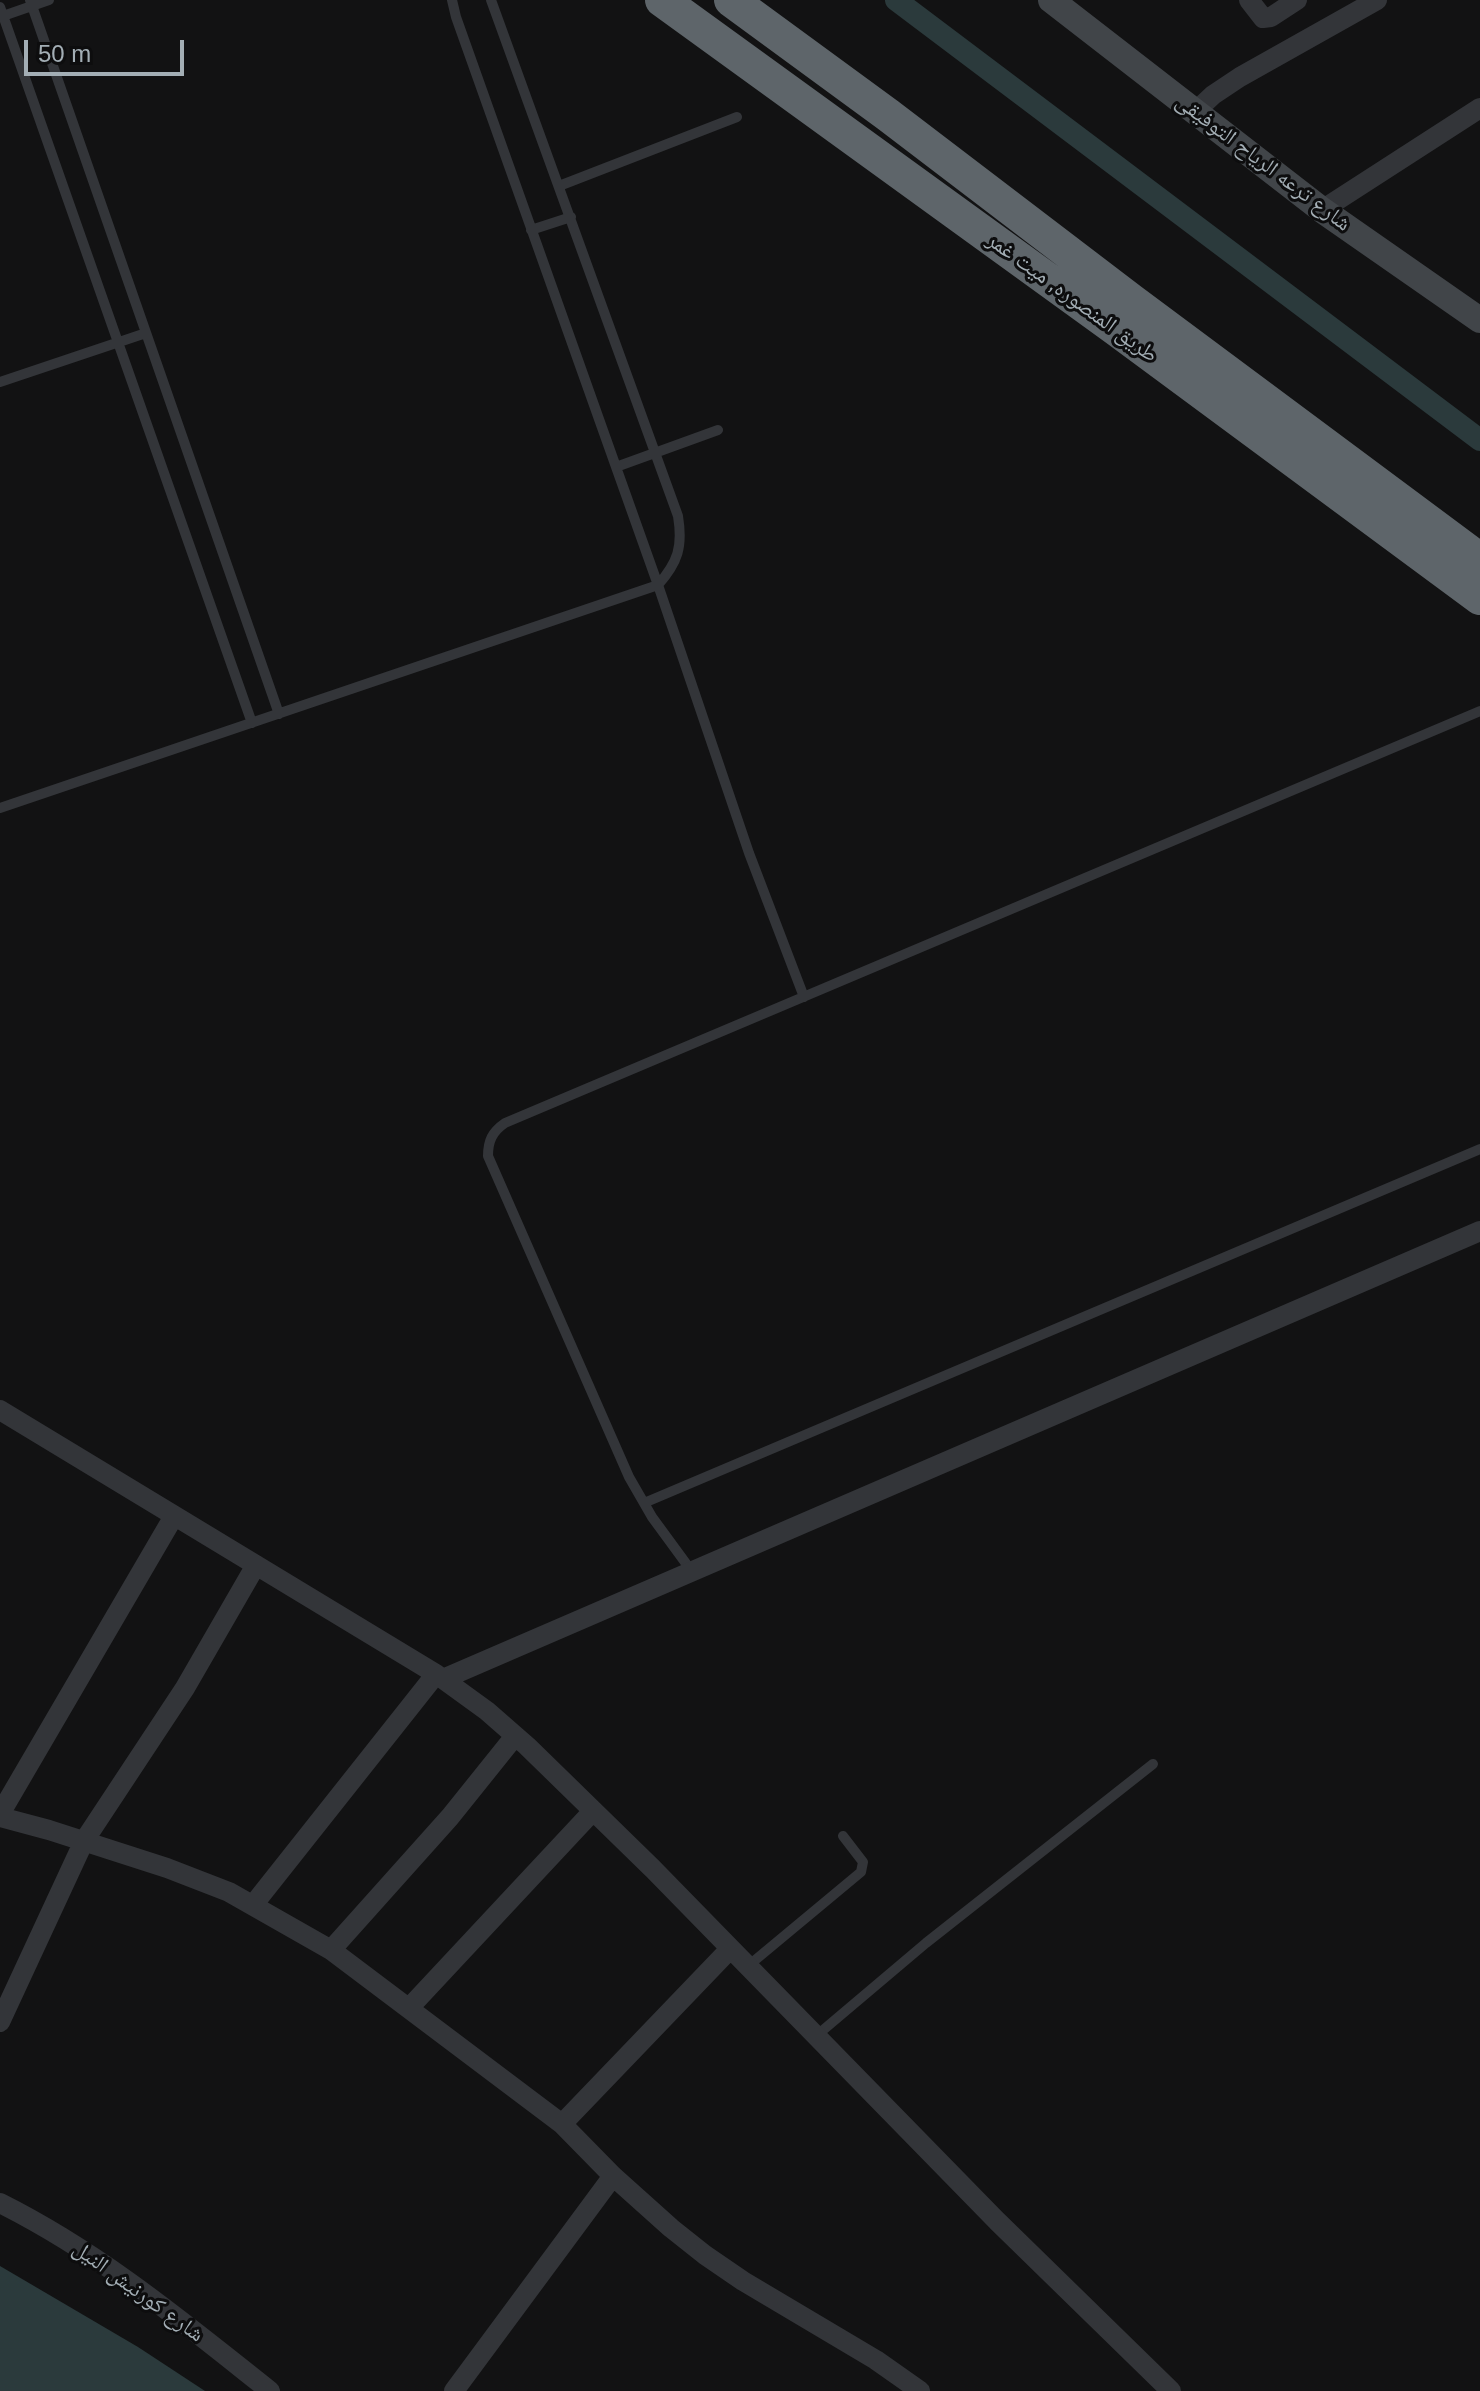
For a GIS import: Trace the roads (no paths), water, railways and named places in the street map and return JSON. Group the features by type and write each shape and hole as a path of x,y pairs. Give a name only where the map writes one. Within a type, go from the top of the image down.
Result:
{"highway":[{"name":"طريق المنصوره, ميت غمر","path":"662,0 1480,598"},
{"name":"طريق المنصوره, ميت غمر","path":"731,0 1480,560"}],"main road":[{"name":"شارع ترعه الرياح التوفيقى","path":"1051,0 1322,210 1480,320"}],"street":[{"path":"1249,0 1263,18 1271,17 1297,0"},
{"path":"1196,111 1226,85 1377,0"},
{"path":"1322,210 1480,108"},
{"path":"253,1905 440,1677 693,1573 1480,1231"},
{"path":"0,1410 440,1677 515,1736 748,1966 997,2221 1171,2391"},
{"path":"174,1516 0,1815 167,1868 229,1892 331,1950 562,2124 613,2176 705,2255 876,2360 920,2391"},
{"path":"0,2022 84,1841 185,1688 256,1565"},
{"path":"331,1950 450,1817 515,1736"},
{"path":"409,2008 593,1811"},
{"path":"562,2124 730,1949"},
{"path":"454,2391 613,2176"},
{"name":"شارع كورنيش النيل","path":"0,2203 119,2273 270,2391"}],"lane":[{"path":"49,0 1,13 252,723"},
{"path":"452,0 749,853 804,997"},
{"path":"0,808 658,585 670,571 678,554 681,535 678,516 491,0"},
{"path":"31,3 279,714"},
{"path":"559,186 737,117"},
{"path":"531,230 571,217"},
{"path":"0,382 146,333"},
{"path":"616,467 718,430"},
{"path":"693,1573 629,1477 488,1156 491,1137 505,1123 1480,711"},
{"path":"644,1503 1480,1149"},
{"path":"816,2036 926,1943 1153,1764"},
{"path":"748,1966 861,1872 863,1862 843,1836"}],"waterway":[{"path":"896,0 1480,440"}]}
